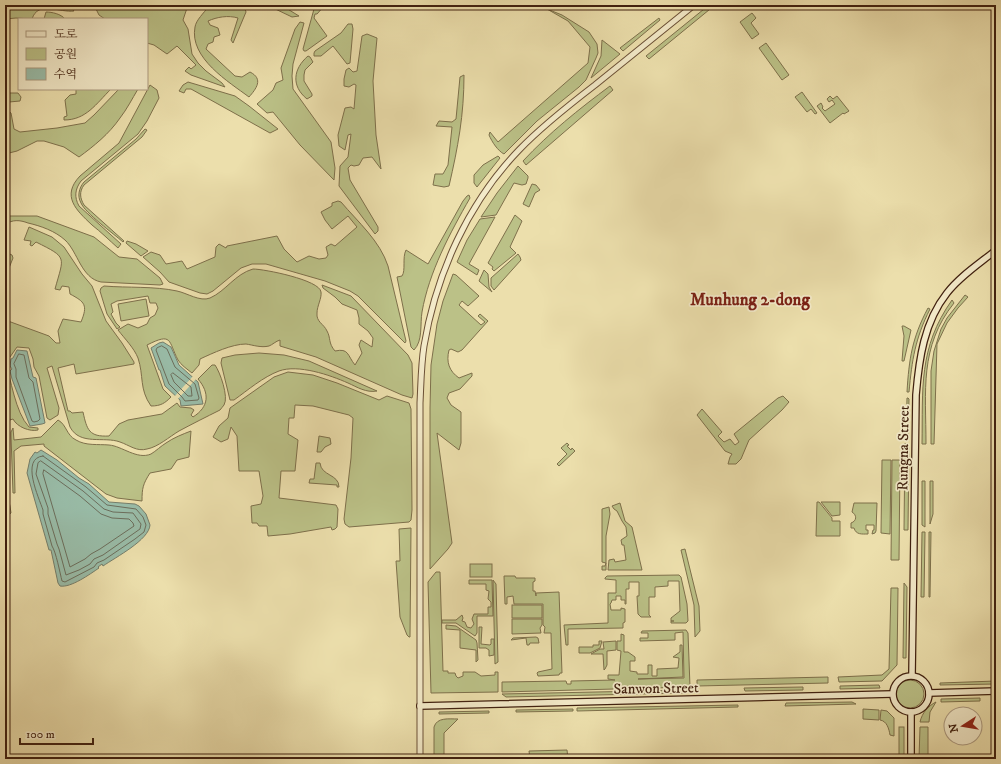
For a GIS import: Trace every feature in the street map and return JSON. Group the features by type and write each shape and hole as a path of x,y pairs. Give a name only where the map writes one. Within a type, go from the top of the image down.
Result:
{"main road":[{"name":"Rungna Street","path":"912,675 916,395 920,354 924,338 936,309 947,293 964,276 996,250"},
{"path":"912,675 925,682 928,686 929,693 926,704 922,708 911,712 906,712 897,706 894,702 892,694 894,685 898,680 912,675"},
{"path":"929,693 996,692"},
{"name":"Sanwon Street","path":"420,706 892,694"},
{"path":"911,712 911,759"}],"street":[{"path":"420,759 421,389 424,346 430,313 442,275 455,245 477,206 495,179 519,150 562,112 694,5"}],"green space":[{"path":"5,5 69,5 74,11 44,9 35,13 32,18 5,19"},
{"path":"97,5 188,5 183,20 188,29 192,54 206,71 225,87 191,75 185,71 189,67 191,69 196,65 177,46 167,54 154,45 148,43 148,18 104,18 99,15 96,9"},
{"path":"214,5 244,5 246,12 233,43 231,40 238,18 223,17 208,21 210,25 218,28 220,35 214,37 213,42 208,44 206,49 235,76 242,77 250,72 257,78 258,81 256,87 249,97 212,68 198,49 195,38 196,24 198,19 208,7 213,7"},
{"path":"267,5 281,5 299,16 292,17"},
{"path":"316,5 325,5 317,14 315,14 314,18 327,36 304,51 303,49"},
{"path":"709,5 715,5 649,59 646,56"},
{"path":"547,9 562,15 589,32 597,44 598,53 586,80 537,121 504,154 493,143 489,135 490,132 498,142 588,63 590,47 568,21"},
{"path":"46,12 51,12 64,18 44,18"},
{"path":"752,13 756,18 751,23 759,34 752,39 740,22"},
{"path":"659,18 660,20 623,51 620,48"},
{"path":"300,22 304,23 293,64 293,89 331,142 335,168 334,180 300,145 273,112 267,113 257,104 273,90 276,83 283,80 281,68 295,29"},
{"path":"348,24 352,24 353,29 350,63 347,64 333,46 321,56 314,56 315,51 341,33"},
{"path":"367,34 377,38 373,81 376,135 381,169 372,157 363,158 359,165 351,165 348,168 350,180 378,227 378,231 375,234 339,186 340,166 348,157 351,134 348,135 345,150 339,146 338,135 345,108 351,107 354,109 356,85 354,84 349,87 344,86 344,79 346,70 349,68 353,72 357,71 362,36"},
{"path":"602,40 620,54 591,78 601,56"},
{"path":"766,43 789,75 782,80 759,48"},
{"path":"308,56 313,62 305,70 304,75 304,81 312,94 312,96 307,99 298,89 296,78 299,66"},
{"path":"464,75 460,131 449,186 444,187 433,185 435,174 443,174 448,165 452,127 436,126 439,121 452,122 456,119 460,77"},
{"path":"188,82 235,96 278,129 270,133 191,89 186,89 184,93 179,91 183,85"},
{"path":"150,85 157,90 159,98 147,121 138,134 81,181 76,190 76,199 79,206 121,244 118,248 76,208 71,196 72,190 74,183 80,176 119,143"},
{"path":"610,86 613,90 526,165 523,161 543,141 576,112"},
{"path":"76,90 110,90 85,114 72,119 64,120 64,117 67,116 65,100 70,95 76,94"},
{"path":"118,90 137,90 116,124 96,144 79,157 64,147 44,141 37,141 17,151 5,154 5,111 11,113 14,129 20,132 85,123"},
{"path":"802,92 817,113 815,114 811,109 807,112 795,97"},
{"path":"5,93 18,93 21,97 20,101 9,102 5,105"},
{"path":"830,96 833,99 837,96 849,111 844,114 843,113 830,123 817,106 821,103 822,108 825,111 835,104 832,100 829,102 827,99"},
{"path":"145,129 147,130 142,137 84,185 81,193 84,205 124,241 123,242 94,218 84,207 79,198 79,192 84,182 136,139"},
{"path":"498,156 500,158 477,187 474,183 474,175 483,165"},
{"path":"518,166 528,176 526,184 522,185 514,183 496,215 481,217 497,193"},
{"path":"532,184 536,185 540,190 535,193 529,207 523,204"},
{"path":"469,195 470,198 441,253 430,282 422,312 419,342 414,350 411,347 397,277 402,276 404,271 404,257 406,250 428,264 463,201"},
{"path":"338,201 341,202 368,232 380,248 388,266 406,341 405,343 358,296 350,291 325,281 266,264 252,264 241,268 213,291 207,294 169,282 143,257 151,252 160,255 166,264 182,261 187,269 215,257 216,247 219,244 226,248 227,246 277,236 284,249 297,262 309,256 319,259 326,258 328,255 326,247 331,244 335,246 357,227 348,216 332,229 325,220 321,212 332,206 332,203"},
{"path":"515,215 522,221 510,247 516,253 494,271 492,269 493,267 488,263"},
{"path":"8,216 37,216 94,237 119,257 137,259 160,278 163,284 101,282 94,280 84,270 65,240 57,234 48,229 22,221 13,221 5,225 5,219"},
{"path":"495,217 469,264 479,270 477,275 457,262 467,240 480,219"},
{"path":"29,227 52,237 64,247 92,286 106,321 134,362 134,364 76,374 74,364 58,368 68,411 72,413 83,412 88,428 93,434 109,436 119,424 128,420 162,414 177,403 180,407 191,408 194,410 191,415 193,417 202,409 206,400 205,389 198,379 212,365 215,365 217,368 225,391 224,406 220,410 179,431 159,444 143,450 136,449 114,440 86,439 74,433 70,427 52,366 47,368 59,408 58,415 50,420 47,418 39,376 34,367 29,348 17,347 10,357 5,356 5,321 49,336 56,343 60,343 58,331 63,319 81,322 85,308 79,299 70,294 69,287 62,286 60,290 55,289 61,259 54,251 36,242 32,246 30,245 31,241 24,240"},
{"path":"127,241 148,251 141,256 126,243"},
{"path":"5,252 12,255 13,258 5,278"},
{"path":"518,254 521,260 494,290 491,286 491,278"},
{"path":"253,269 302,279 312,283 318,288 321,294 317,310 318,319 326,329 331,345 335,351 345,351 355,365 362,353 359,345 361,340 372,347 373,338 368,331 359,324 357,310 342,304 323,288 322,285 351,296 408,355 412,363 412,398 316,357 280,346 280,340 266,347 241,344 223,349 200,359 199,365 192,373 179,362 171,343 166,339 161,339 147,345 163,389 171,397 162,404 151,406 147,400 143,388 138,358 132,347 118,330 128,324 138,328 147,324 150,318 155,315 158,308 156,303 150,303 148,296 117,301 111,304 113,312 111,314 120,327 117,329 107,314 100,291 101,288 104,286 159,288 206,299 216,295 241,275"},
{"path":"484,270 488,274 489,287 492,292 479,281"},
{"path":"453,274 479,296 468,306 462,301 459,305 481,325 485,322 478,316 480,314 488,321 462,350 458,352 451,349 449,350 448,362 453,372 459,378 472,373 472,376 460,389 449,393 447,398 451,405 461,412 461,443 459,450 437,433 452,543 430,569 431,365 437,324 443,301"},
{"path":"965,295 968,297 947,323 937,344 934,444 931,444 931,371 934,351 941,329 947,318"},
{"path":"146,299 149,316 121,321 118,304"},
{"path":"952,300 954,303 935,336 930,353 926,388 926,444 922,444 923,387 928,352 933,335"},
{"path":"928,308 930,309 921,330 915,350 909,392 907,392 912,349 918,329"},
{"path":"902,326 911,330 904,361 902,361 904,336"},
{"path":"259,353 284,355 309,361 377,391 358,388 314,371 287,369 267,377 234,400 230,400 221,363 222,358 235,355"},
{"path":"5,360 20,413 29,427 38,428 38,430 24,428 17,424 13,419 10,420 5,398"},
{"path":"288,372 313,375 379,400 387,396 409,403 411,409 412,510 411,520 409,522 349,527 345,524 344,519 351,458 353,418 349,415 313,406 295,405 294,418 289,418 288,434 298,440 295,471 281,471 279,498 336,505 338,509 337,527 332,530 331,527 268,536 267,526 259,526 257,523 252,523 251,506 261,504 263,496 259,471 239,471 237,436 231,427 228,439 221,442 213,437 219,426 228,418 230,408 274,377"},
{"path":"783,396 789,402 749,440 741,459 736,464 728,464 732,454 725,451 697,415 702,409 722,432 718,436 724,442 730,439 735,445 739,442 734,434 778,398"},
{"path":"907,398 909,399 908,438 906,437"},
{"path":"58,420 73,438 80,442 114,446 140,455 151,454 172,439 191,431 189,457 177,460 171,469 150,473 143,486 142,501 117,498 106,494 44,446 44,444 21,446 14,451 15,493 13,493 11,432 13,428 14,440 41,437"},
{"path":"319,436 330,438 331,444 325,447 321,452 317,452"},
{"path":"567,443 569,445 567,446 571,450 572,448 575,451 559,466 557,464 567,454 561,448"},
{"path":"905,443 909,448 908,530 904,530"},
{"path":"882,460 891,460 890,534 881,533"},
{"path":"892,460 900,460 899,560 891,560"},
{"path":"316,463 320,463 323,470 336,480 339,487 337,487 337,485 309,483 310,479 314,479"},
{"path":"922,481 925,481 925,527 922,525"},
{"path":"930,481 933,481 933,514 930,524"},
{"path":"5,486 11,513 5,518"},
{"path":"817,502 819,502 832,518 832,521 840,521 840,536 816,536"},
{"path":"821,502 840,502 840,515 832,516"},
{"path":"620,503 625,521 632,527 642,570 608,570 609,560 614,559 615,562 626,560 624,545 622,545 621,540 627,536 626,527 617,511 612,506"},
{"path":"854,503 877,503 875,533 872,534 874,525 866,525 868,534 860,534 856,532 854,528 851,528 851,523 856,518 852,512"},
{"path":"609,507 610,514 606,536 606,563 602,562 602,509"},
{"path":"411,528 409,637 400,617 396,561 400,561 399,529"},
{"path":"922,532 925,532 924,597 921,597"},
{"path":"929,532 931,532 930,597 929,597"},
{"path":"685,549 699,606 700,631 695,637 694,605 681,550"},
{"path":"606,563 606,570 602,570 602,566 605,566"},
{"path":"470,564 492,564 492,577 470,577"},
{"path":"436,572 440,572 443,671 455,673 458,678 463,676 463,672 475,672 481,676 495,675 495,672 498,672 498,692 431,693 428,582"},
{"path":"679,575 681,577 687,604 688,621 686,623 671,623 671,618 680,611 679,581 668,581 668,586 655,587 655,597 649,597 649,615 651,617 641,617 638,614 637,596 639,596 639,582 629,582 629,589 626,589 626,604 625,600 621,600 621,596 616,596 616,600 612,600 610,604 611,610 621,610 621,608 625,609 625,622 623,623 623,628 568,629 568,645 566,645 564,625 608,623 608,593 616,593 616,580 605,579 607,576"},
{"path":"504,576 515,576 516,578 535,578 535,581 533,582 533,591 535,591 536,596 536,593 559,592 562,673 559,675 538,676 537,673 552,669 551,633 544,633 545,627 543,625 543,604 514,604 513,596 507,597 507,604 505,604"},
{"path":"469,580 492,580 493,616 477,616 477,633 475,636 456,623 442,623 442,620 456,620 462,615 462,621 465,622 467,627 471,628 474,624 472,619 474,614 488,614 488,607 491,607 491,602 488,599 489,591 486,590 486,584 469,584"},
{"path":"493,580 496,584 498,662 495,664"},
{"path":"904,583 907,587 906,658 903,658"},
{"path":"891,588 898,588 897,665 882,681 839,682 838,677 882,675 889,669"},
{"path":"512,605 542,605 542,618 512,618"},
{"path":"512,619 542,619 542,625 540,628 541,633 512,634"},
{"path":"446,625 456,626 476,640 478,660 476,662 476,650 460,648 460,630 446,629"},
{"path":"479,627 482,627 481,644 490,645 491,639 494,639 494,655 489,656 489,650 486,648 479,648"},
{"path":"686,630 688,633 690,687 502,692 502,682 566,681 567,684 571,684 571,681 615,680 608,679 608,675 619,675 621,651 617,650 617,641 621,641 621,634 624,635 624,652 628,652 635,657 635,661 630,661 630,671 637,672 637,674 648,674 648,665 652,665 652,676 657,676 657,669 678,668 679,658 673,657 680,652 680,645 682,645 683,677 638,679 684,678 683,632 675,633 675,640 640,641 640,638 648,638 648,633 641,633 642,631"},
{"path":"536,637 538,638 539,643 530,643 529,645 527,645 526,638 511,640 513,638"},
{"path":"599,641 602,641 600,648 590,653 579,653 579,647 593,647 593,645 599,645"},
{"path":"616,641 616,650 607,651 607,665 604,670 603,654 591,654 600,649 604,649 603,642"},
{"path":"828,677 828,683 697,686 697,680"},
{"path":"910,680 920,684 924,694 920,704 910,708 900,704 896,694 900,684"},
{"path":"996,681 996,684 940,685 940,683"},
{"path":"879,685 880,688 840,689 840,686"},
{"path":"803,687 803,690 745,691 744,688"},
{"path":"690,690 686,693 506,697 502,694"},
{"path":"980,698 980,701 941,702 941,699"},
{"path":"852,702 856,704 785,706 786,703"},
{"path":"936,702 930,712 929,722 920,722 926,710"},
{"path":"738,705 738,707 577,711 577,708"},
{"path":"573,709 573,711 516,712 516,710"},
{"path":"863,709 879,710 879,720 863,719"},
{"path":"881,710 887,711 894,718 894,736 890,735 886,724 880,720"},
{"path":"489,711 489,713 439,714 439,712"},
{"path":"444,719 458,719 444,733 444,759 434,759 434,727 438,722"},
{"path":"899,727 904,727 904,759 899,759"},
{"path":"920,727 928,727 928,759 919,759"},
{"path":"567,750 568,759 530,759 529,751"}],"water":[{"path":"163,342 171,347 179,365 198,382 203,404 181,406 180,400 165,386 151,348"},
{"path":"17,350 27,351 33,377 36,378 45,423 30,426 10,371 12,369 10,366 11,359"},
{"path":"41,450 89,484 109,502 135,504 139,506 146,514 150,525 144,536 131,548 103,566 102,564 98,567 99,568 80,580 64,586 60,586 58,583 51,550 49,550 27,473 30,459 35,452 37,453"}],"pier":[{"path":"194,375 197,378 177,400 174,397"}],"district":[{"name":"Munhung 2-dong","path":"750,299"}]}
